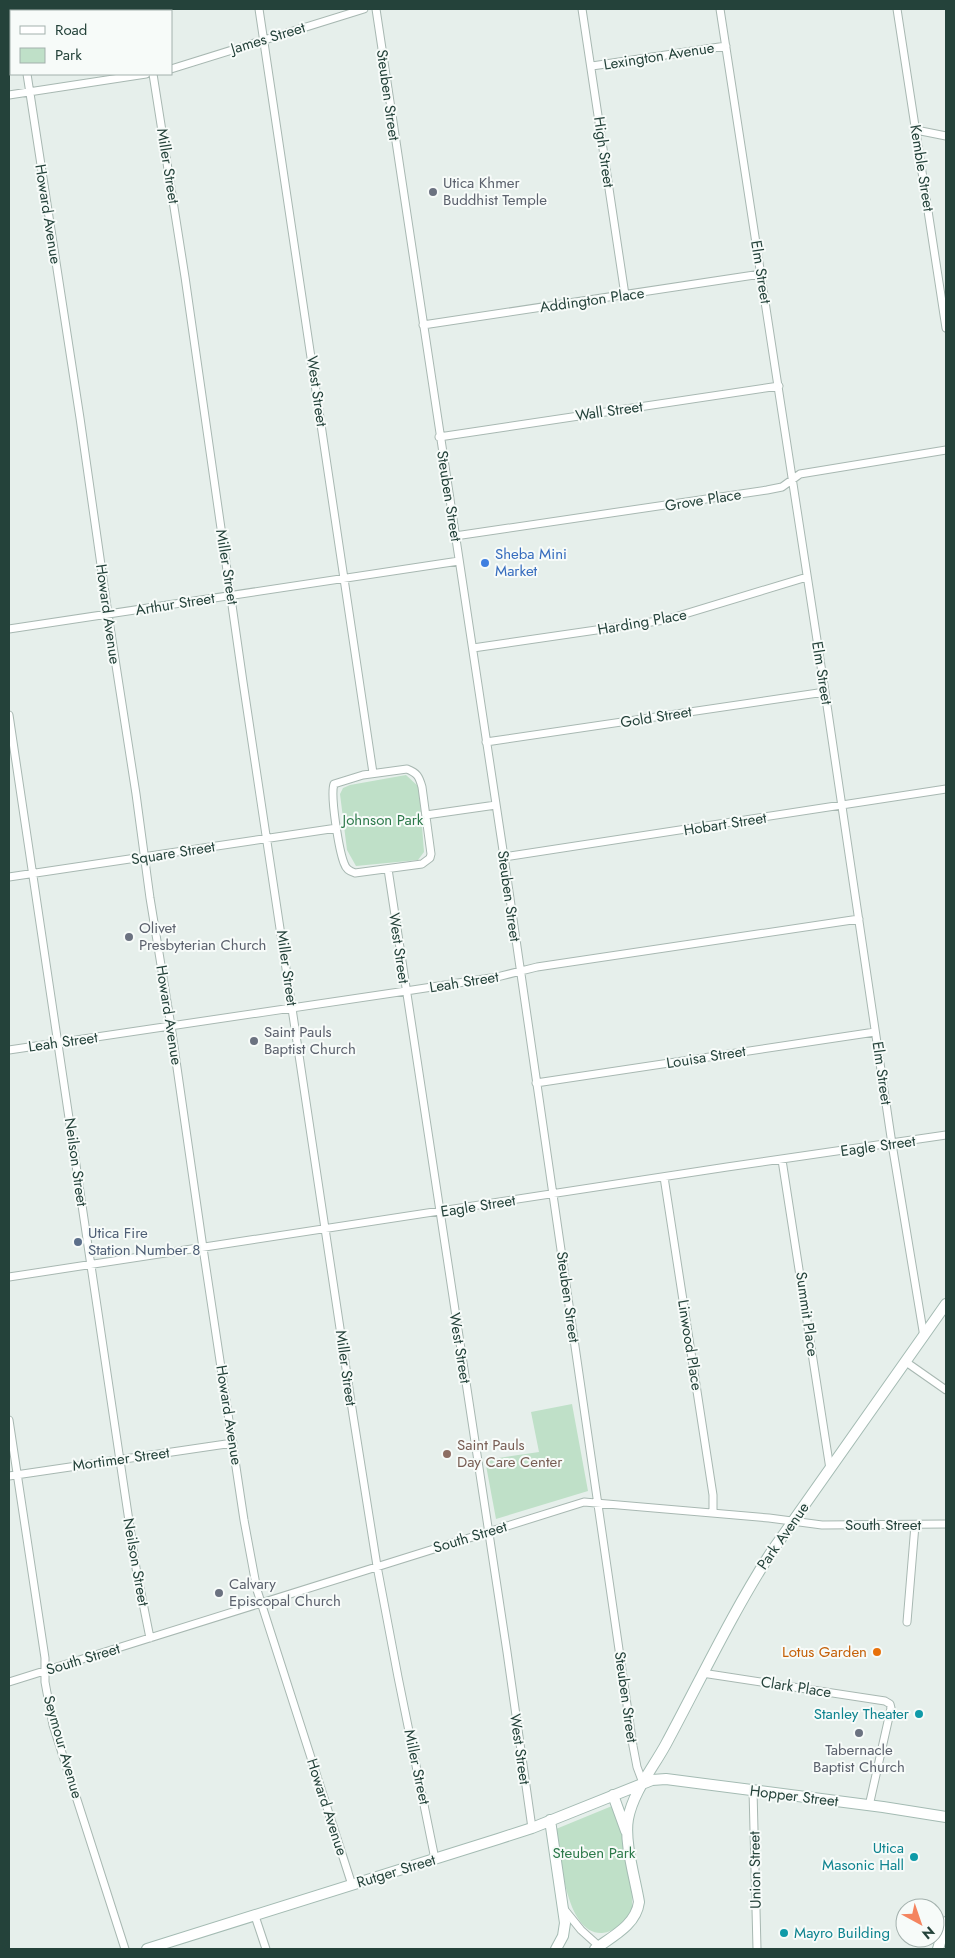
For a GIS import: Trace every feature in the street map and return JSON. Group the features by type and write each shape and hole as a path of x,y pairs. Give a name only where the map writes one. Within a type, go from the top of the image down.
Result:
{"street":[{"name":"West Street","path":"259,9 373,773"},
{"name":"James Street","path":"172,69 364,9"},
{"name":"Steuben Street","path":"376,9 439,437 504,857 633,1746 637,1767 643,1783"},
{"name":"High Street","path":"582,9 626,295"},
{"name":"Elm Street","path":"720,9 892,1144 924,1337"},
{"name":"Kemble Street","path":"897,9 946,328"},
{"name":"Lexington Avenue","path":"592,66 726,46"},
{"name":"Howard Avenue","path":"27,75 244,1520 257,1590 352,1884"},
{"path":"9,95 140,75"},
{"name":"Miller Street","path":"153,75 185,277 203,412 232,595 243,682 268,838 353,1415 377,1566 398,1681 435,1859"},
{"path":"916,130 946,136"},
{"name":"Addington Place","path":"423,325 761,274"},
{"name":"Wall Street","path":"439,437 778,386"},
{"name":"Grove Place","path":"455,536 767,490 782,487 800,474 946,450"},
{"name":"Arthur Street","path":"9,629 459,561"},
{"name":"Harding Place","path":"473,648 665,620 807,577"},
{"name":"Gold Street","path":"486,742 825,692"},
{"name":"Neilson Street","path":"9,715 136,1568 150,1638"},
{"path":"407,769 416,772 419,776 426,815 430,858 422,864 355,873 348,870 344,864 332,790 334,784 342,780 373,773 407,769"},
{"name":"Hobart Street","path":"504,857 946,789"},
{"path":"426,815 496,805"},
{"name":"Square Street","path":"9,877 337,828"},
{"name":"West Street","path":"388,869 532,1828"},
{"name":"Leah Street","path":"9,1050 293,1009 497,977 520,971 858,919"},
{"name":"Louisa Street","path":"536,1083 875,1032"},
{"name":"Eagle Street","path":"9,1277 946,1135"},
{"name":"Summit Place","path":"782,1160 830,1469"},
{"name":"Linwood Place","path":"664,1177 713,1495 713,1513"},
{"name":"Park Avenue","path":"643,1783 665,1746 747,1590 946,1304"},
{"path":"906,1362 946,1390"},
{"name":"Seymour Avenue","path":"9,1420 45,1682 53,1724 125,1949"},
{"name":"Mortimer Street","path":"9,1476 233,1443"},
{"name":"South Street","path":"9,1682 584,1502 822,1525 946,1524"},
{"path":"907,1622 915,1525"},
{"name":"Clark Place","path":"702,1673 885,1701 890,1704 891,1708 869,1806"},
{"name":"Hopper Street","path":"643,1783 666,1779 946,1817"},
{"path":"627,1835 629,1814 643,1783"},
{"name":"Rutger Street","path":"147,1949 532,1828 643,1783"},
{"name":"Union Street","path":"753,1790 757,1949"},
{"path":"564,1908 581,1930 599,1948 634,1918 638,1909 639,1902 627,1835 612,1795"},
{"path":"550,1820 565,1923 563,1936 556,1949"},
{"path":"255,1916 266,1949"},
{"path":"938,1949 946,1922"}],"green space":[{"name":"Johnson Park","path":"406,775 419,787 424,852 418,860 356,866 347,850 340,794 343,788 350,785"},
{"path":"572,1404 588,1491 496,1519 485,1460 539,1452 531,1412"},
{"name":"Steuben Park","path":"612,1806 628,1857 632,1911 620,1925 611,1931 602,1933 590,1930 580,1921 573,1908 563,1874 556,1829"}],"place":[{"name":"Utica Khmer Buddhist Temple","path":"433,192"},
{"name":"Sheba Mini Market","path":"485,563"},
{"name":"Olivet Presbyterian Church","path":"129,937"},
{"name":"Saint Pauls Baptist Church","path":"254,1041"},
{"name":"Utica Fire Station Number 8","path":"78,1242"},
{"name":"Saint Pauls Day Care Center","path":"447,1454"},
{"name":"Calvary Episcopal Church","path":"219,1593"},
{"name":"Lotus Garden","path":"877,1652"},
{"name":"Stanley Theater","path":"919,1714"},
{"name":"Tabernacle Baptist Church","path":"859,1733"},
{"name":"Utica Masonic Hall","path":"914,1857"},
{"name":"Mayro Building","path":"784,1933"}]}
